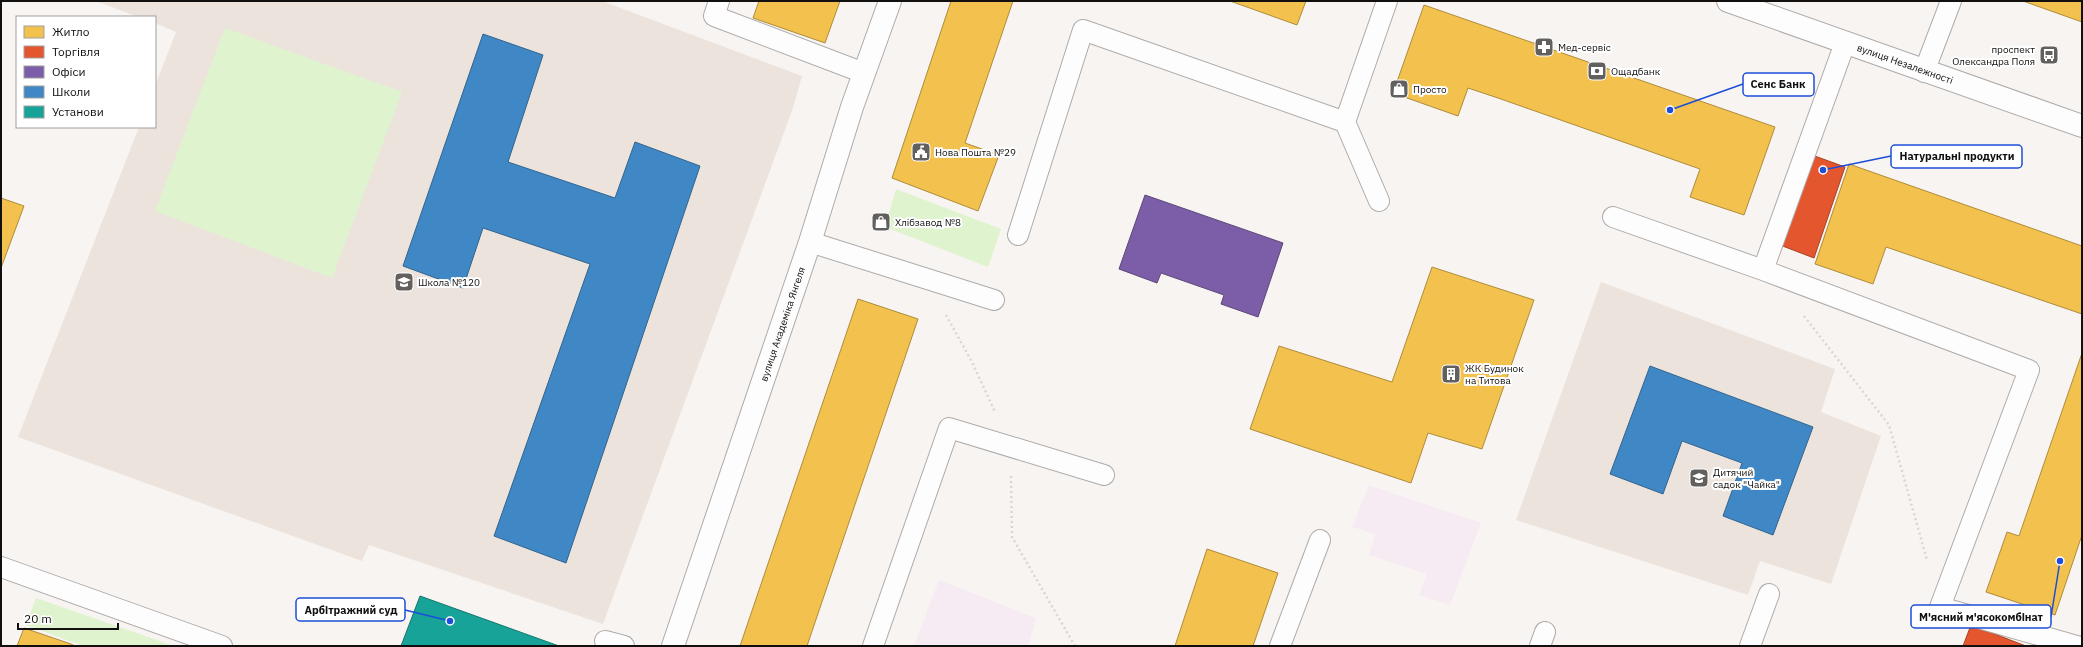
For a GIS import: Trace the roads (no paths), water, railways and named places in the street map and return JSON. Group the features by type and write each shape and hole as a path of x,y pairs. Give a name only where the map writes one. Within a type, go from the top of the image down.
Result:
{"street":[{"name":"вулиця Академіка Янгеля","path":"672,646 810,242 864,73 890,1"},
{"name":"вулиця Незалежності","path":"1728,1 1924,72 2082,126"}],"lane":[{"path":"719,1 714,16 864,73"},
{"path":"1379,201 1345,122 1387,1"},
{"path":"1924,72 1951,1"},
{"path":"1018,235 1083,30 1345,122"},
{"path":"1763,270 1845,43"},
{"path":"1613,217 1763,270 2029,370 1940,607 2077,646"},
{"path":"810,242 994,300"},
{"path":"873,646 949,428 1104,475"},
{"path":"1280,646 1320,540"},
{"path":"2,569 222,646"},
{"path":"1750,646 1769,594"}],"place":[{"name":"Мед-сервіс","path":"1544,47"},
{"name":"проспект Олександра Поля","path":"2049,55"},
{"name":"Ощадбанк","path":"1597,71"},
{"name":"Просто","path":"1399,89"},
{"name":"Сенс Банк","path":"1670,110"},
{"name":"Нова Пошта №29","path":"921,152"},
{"name":"Натуральні продукти","path":"1823,170"},
{"name":"Хлібзавод №8","path":"881,222"},
{"name":"Школа №120","path":"404,282"},
{"name":"ЖК Будинок на Титова","path":"1451,374"},
{"name":"Дитячий садок \"Чайка\"","path":"1699,478"},
{"name":"М'ясний м'ясокомбінат","path":"2060,561"},
{"name":"Арбітражний суд","path":"450,621"}]}
